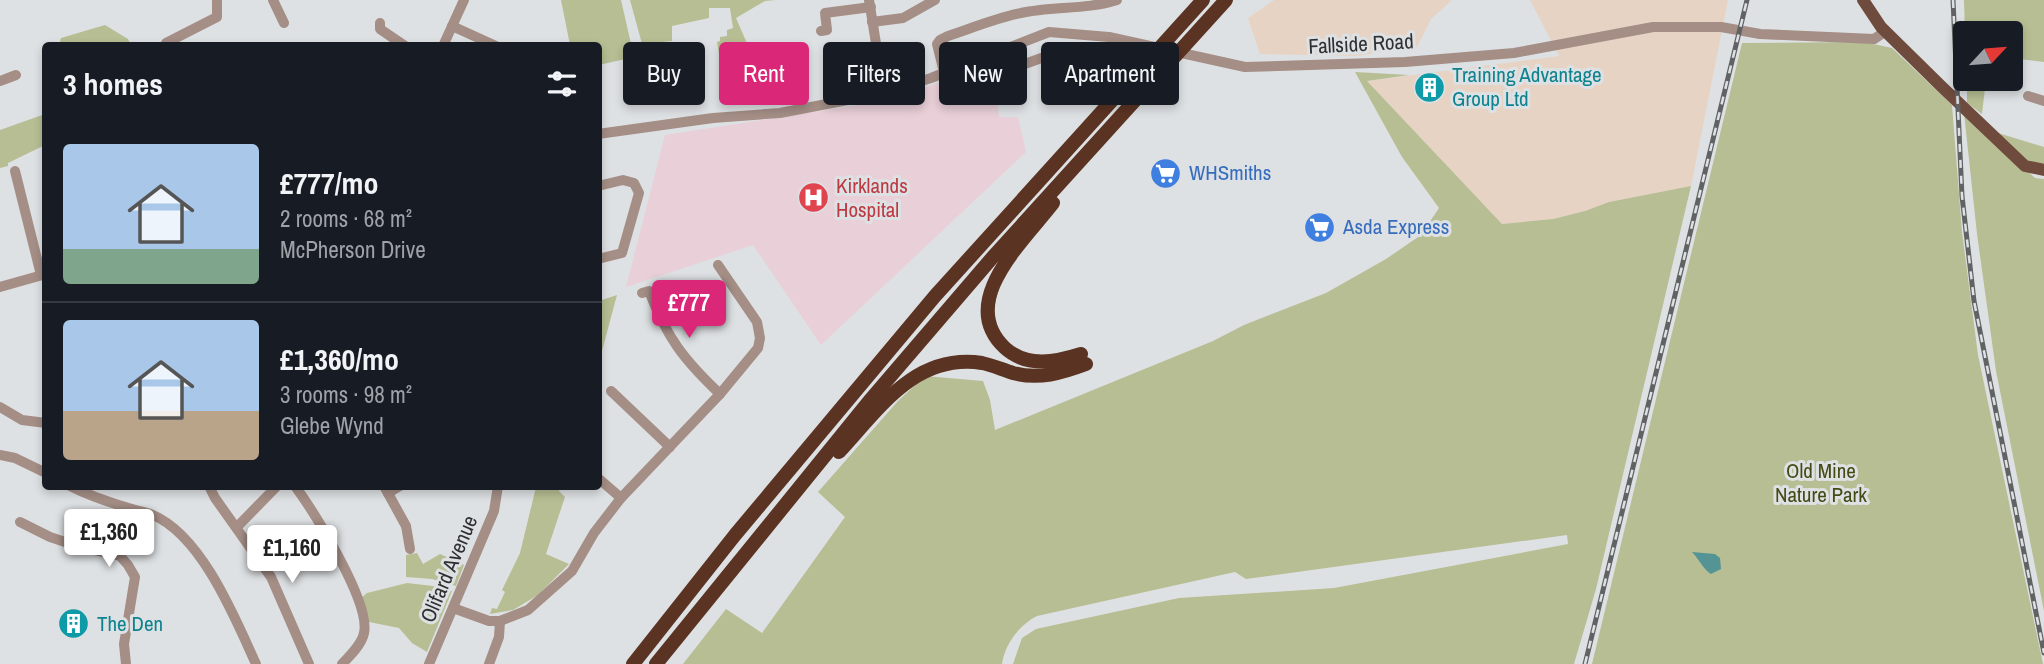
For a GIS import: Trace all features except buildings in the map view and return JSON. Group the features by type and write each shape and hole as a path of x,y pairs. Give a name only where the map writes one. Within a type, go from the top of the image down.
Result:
{"highway":[{"path":"623,664 935,296 1203,0"},
{"path":"656,664 871,399 992,258 1226,0"},
{"path":"764,531 897,389 922,371 949,362 982,363 1017,374 1046,376 1084,359 1039,363 1013,355 996,340 988,323 986,303 999,272 1126,108"},
{"path":"633,664 734,535"}],"main road":[{"path":"1863,0 1886,31 2025,166 2044,170"}],"street":[{"path":"168,42 217,17 217,0"},
{"path":"273,0 284,23"},
{"path":"445,42 464,0"},
{"path":"821,31 827,30 823,0"},
{"path":"872,22 903,19 935,0"},
{"path":"939,52 937,44 948,36 1019,13 1117,0"},
{"path":"825,13 870,3 875,42"},
{"path":"380,23 380,29 399,42"},
{"path":"452,26 487,42"},
{"name":"Fallside Road","path":"1022,42 1049,32 1109,37 1217,62 1245,67 1275,67 1514,54 1653,27 1721,27 1760,34 1874,38 1886,31"},
{"path":"0,80 16,75"},
{"path":"2028,96 2044,101"},
{"name":"Fallside Road","path":"602,133 713,118 780,113 823,105"},
{"path":"15,171 42,271"},
{"path":"602,185 623,180 634,183 639,193 622,253 602,258"},
{"path":"453,608 489,621 500,621 528,610 572,570 594,533 621,498 720,394 758,348 760,338 757,322 718,265"},
{"path":"0,287 42,275"},
{"path":"645,292 670,339 691,367 720,394"},
{"path":"611,391 670,447"},
{"path":"0,408 22,419 42,422"},
{"path":"0,455 15,458 42,471"},
{"path":"602,481 621,498"},
{"path":"78,490 151,514 169,524 205,564 224,594 256,664"},
{"path":"211,490 271,578 309,664"},
{"path":"237,527 273,490"},
{"path":"298,490 324,529 365,617 364,635 342,664"},
{"path":"386,490 406,526 410,549"},
{"name":"Olifard Avenue","path":"429,664 494,511 497,490"},
{"path":"20,522 50,537 120,556 128,565 135,577 124,644 126,664"},
{"path":"490,657 499,637 500,621"}],"shaded area":[{"path":"1274,0 1452,0 1431,19 1417,47 1356,56 1260,54 1248,18"},
{"path":"1530,0 1728,0 1691,186 1609,202 1553,219 1502,224 1367,81 1559,56"},
{"name":"Kirklands Hospital","path":"939,83 939,105 997,105 999,117 1018,117 1026,152 821,345 753,245 626,287 665,135 858,105 925,105 925,87"}],"green space":[{"path":"561,0 621,0 631,42 623,42 623,60 602,64 602,42 569,42"},
{"path":"630,0 776,0 765,1 736,18 746,42 719,42 719,54 717,42 720,37 727,36 727,30 733,28 730,8 709,8 709,18 672,26 672,41 641,42"},
{"path":"1964,0 2044,0 2044,62 2023,59 2023,21 1965,21"},
{"path":"105,25 130,42 60,42 61,38"},
{"name":"Old Mine Nature Park","path":"1864,42 1892,48 1952,105 1962,232 1978,355 2043,664 1592,664 1742,43"},
{"path":"1355,72 1409,75 1367,81 1502,224 1553,219 1609,202 1691,186 1596,589 1574,664 1013,664 1022,638 1036,629 1179,598 1334,588 1568,544 1567,535 1246,579 1235,572 1037,616 1024,624 1014,636 1006,649 1002,664 683,664 726,609 762,633 845,517 818,492 898,401 925,376 983,381 990,400 995,430 1326,293 1386,259 1421,235 1439,208 1402,157"},
{"path":"1967,91 1985,91 1982,114 1967,103"},
{"path":"1964,113 2035,178 2044,179 2044,611 1996,371"},
{"path":"42,115 42,146 0,168 0,130"},
{"path":"1998,133 2044,147 2044,167 2028,161"},
{"path":"617,295 602,351 602,300"},
{"path":"535,490 559,490 565,497 546,554 569,564 538,595 513,610 490,614 492,608 497,609 505,592 502,590 520,553"},
{"path":"417,553 423,564 440,554 464,565 456,586 432,579 406,577 406,555"},
{"path":"407,583 452,591 427,652 412,643 399,628 369,622 361,598 367,593"}],"water":[{"path":"1692,552 1715,554 1720,558 1721,569 1711,574"}],"railway":[{"path":"1585,664 1747,0"},
{"path":"1953,0 1962,196 1974,301 2044,653"}],"place":[{"name":"Training Advantage Group Ltd","path":"1429,87"},
{"name":"WHSmiths","path":"1166,173"},
{"name":"Kirklands Hospital","path":"813,198"},
{"name":"Asda Express","path":"1320,227"},
{"name":"The Den","path":"74,624"}]}
